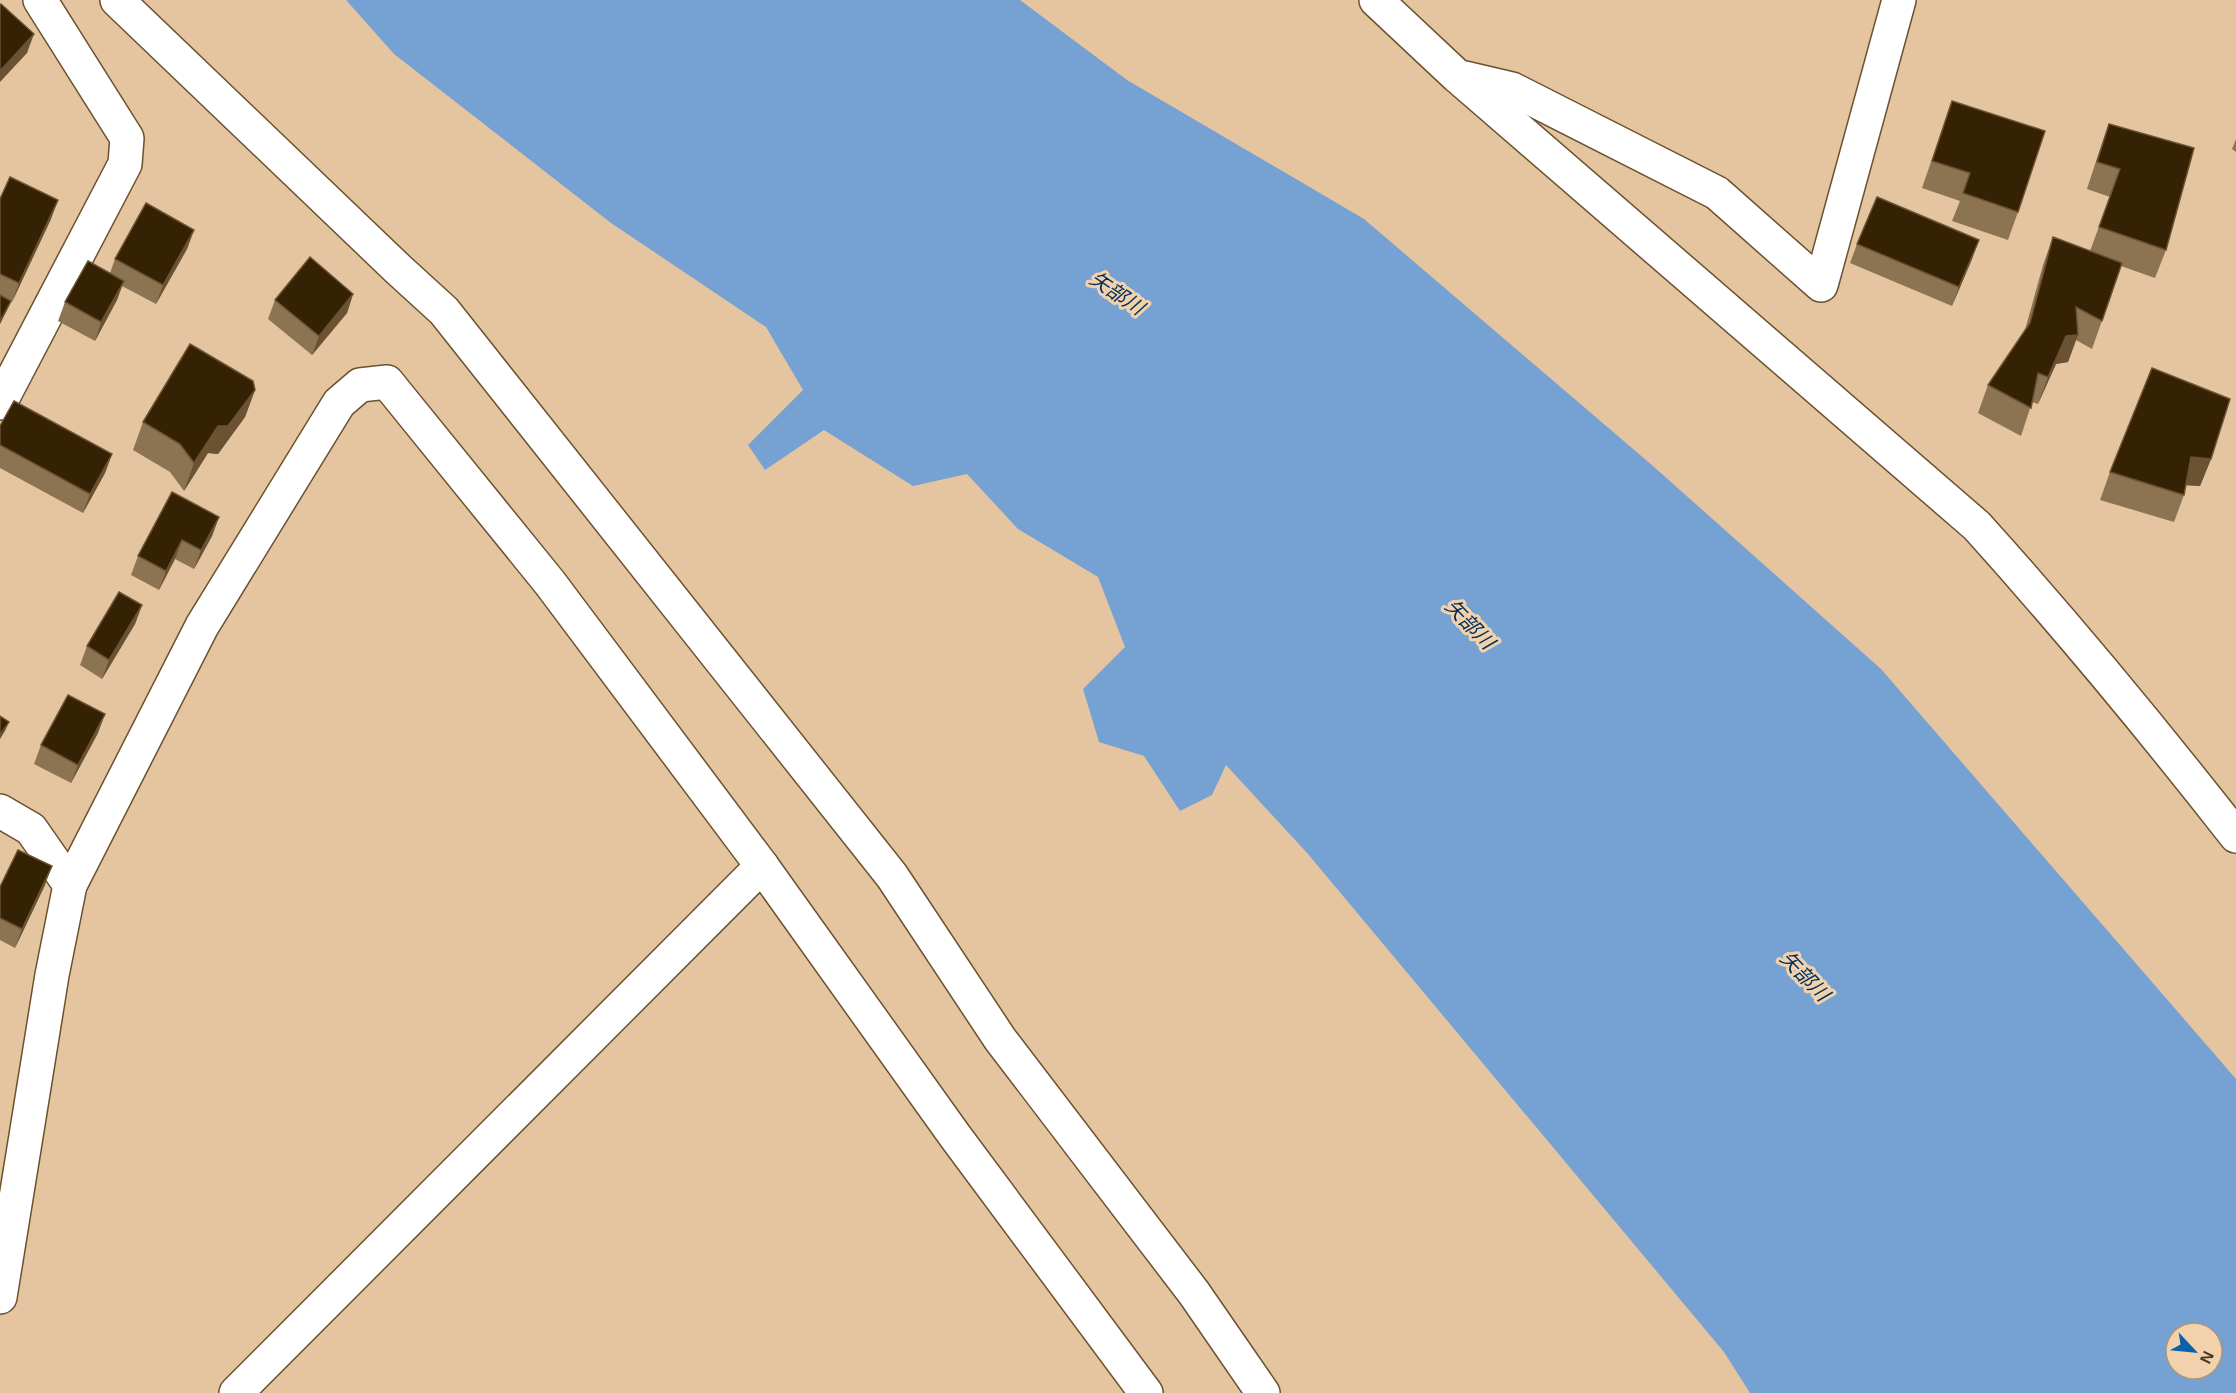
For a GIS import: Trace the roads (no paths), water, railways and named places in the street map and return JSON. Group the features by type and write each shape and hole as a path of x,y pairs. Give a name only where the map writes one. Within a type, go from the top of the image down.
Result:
{"street":[{"path":"0,403 125,164 127,138 40,0"},
{"path":"117,0 398,270 444,311 892,876 1000,1038 1194,1293 1263,1393"},
{"path":"1376,0 1457,76 1977,526 2038,594 2166,746 2236,836"},
{"path":"1457,76 1512,90 1717,193 1821,285 1899,0"},
{"path":"0,1297 52,975 70,885 202,626 339,403 360,385 387,382 550,583 762,866 955,1136 1146,1393"},
{"path":"0,811 31,829 70,885"},
{"path":"236,1393 762,866"}],"water":[{"name":"矢部川","path":"346,0 1020,0 1127,80 1364,219 1653,466 1881,669 2236,1079 2236,1393 1750,1393 1724,1352 1308,854 1226,765 1212,795 1180,811 1144,756 1099,742 1083,689 1125,647 1098,577 1018,529 967,474 913,486 824,430 765,470 748,445 803,390 766,327 611,223 394,54"}]}
